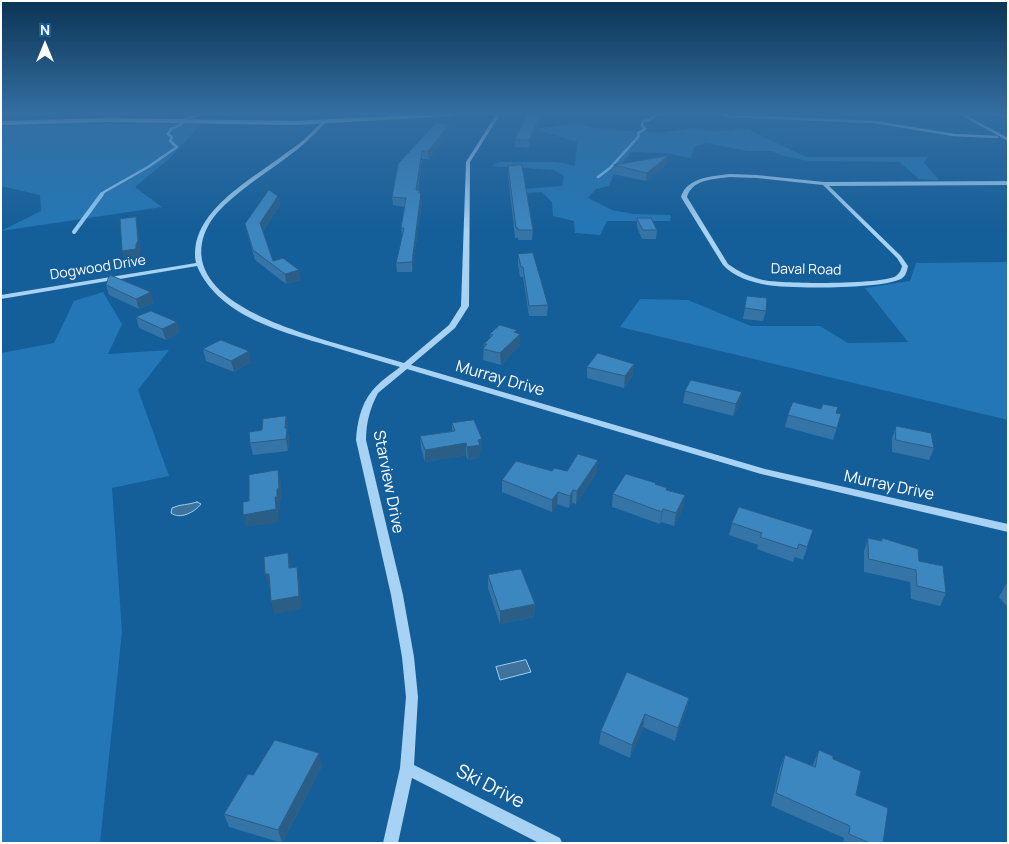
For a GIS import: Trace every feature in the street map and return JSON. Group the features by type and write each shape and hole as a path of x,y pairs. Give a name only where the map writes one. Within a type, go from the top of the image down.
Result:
{"street":[{"path":"199,264 201,235 215,212 286,153"},
{"name":"Starview Drive","path":"390,843 407,768 412,697 408,657 397,595 361,440 361,427 366,406 375,392 452,326 465,306 468,162 473,153"},
{"name":"Daval Road","path":"824,184 899,257 905,266 904,273 897,278 867,283 782,284 753,280 733,271 726,265 684,197 688,187 695,183 715,177 731,176 758,176 824,184 1008,182"},
{"name":"Murray Drive","path":"199,264 208,280 222,296 263,322 297,334 764,472 1008,528"},
{"name":"Dogwood Drive","path":"1,297 199,264"},
{"name":"Ski Drive","path":"407,768 555,843"}],"shaded area":[{"path":"1,153 174,153 135,187 162,207 1,231 41,211 40,195 1,186"},
{"path":"576,153 630,153 614,173 609,186 596,189 588,198 612,210 633,214 671,215 670,221 607,221 600,235 575,233 574,221 553,216 552,202 542,192 525,193 524,189 562,186 564,176 554,170 492,166 499,162 556,162 575,166"},
{"path":"669,153 692,153 691,158"},
{"path":"777,153 799,153 806,157 928,157 924,163 939,180 919,179 899,162 808,161"},
{"path":"1008,262 1008,420 620,327 640,299 688,300 751,326 820,326 848,343 908,342 865,288 910,281 916,263"},
{"path":"103,292 122,324 108,354 169,350 138,390 169,476 112,488 122,632 100,843 1,843 1,353 54,343 74,301"},
{"path":"197,502 201,504 187,514 179,516 171,513 172,508"},
{"path":"526,660 531,672 500,680 496,667"}],"building":[{"path":"408,153 422,153 416,190 419,190 419,193 421,193 412,262 396,263 404,228 401,228 406,198 392,197 398,164"},
{"path":"668,156 647,173 614,165"},
{"path":"522,165 533,230 518,230 516,228 508,166"},
{"path":"269,190 278,196 260,223 273,261 283,258 299,270 285,274 253,250 245,224"},
{"path":"136,217 138,241 136,249 122,251 120,219"},
{"path":"637,218 651,218 657,230 643,230"},
{"path":"533,253 548,305 529,306 523,267 521,267 518,254"},
{"path":"110,275 151,292 136,299 106,285"},
{"path":"747,296 767,298 766,311 745,308"},
{"path":"151,311 177,322 162,329 136,317"},
{"path":"500,325 517,330 514,332 520,334 500,353 483,349 487,344 484,344 493,335 490,334"},
{"path":"221,340 249,351 231,361 203,349"},
{"path":"598,353 634,364 625,376 587,367"},
{"path":"691,380 742,392 736,404 685,391"},
{"path":"793,402 821,409 823,404 838,407 836,413 841,414 837,428 788,415"},
{"path":"286,416 286,439 250,443 249,432 262,430 263,419"},
{"path":"474,420 482,439 478,440 480,445 467,447 466,443 425,450 420,436 455,431 452,423"},
{"path":"896,426 931,433 934,448 896,440"},
{"path":"578,454 598,460 577,491 573,490 570,496 558,492 552,500 502,480 516,461 552,471 554,468 567,471"},
{"path":"278,470 279,488 277,489 277,497 275,497 276,509 243,515 243,502 249,501 249,475"},
{"path":"626,474 656,483 667,488 666,490 685,495 676,513 663,509 662,512 613,494"},
{"path":"739,507 813,530 807,547 799,544 797,549 760,537 762,533 732,523"},
{"path":"868,538 882,541 882,538 918,549 919,561 943,566 946,593 917,586 916,570 869,559"},
{"path":"288,553 289,568 297,567 299,596 271,601 269,574 265,574 264,557"},
{"path":"521,569 535,604 500,611 488,575"},
{"path":"627,672 689,698 678,728 645,714 632,745 601,731"},
{"path":"275,740 319,753 278,830 224,814 248,774 253,775"},
{"path":"819,750 833,756 833,759 861,771 856,795 888,808 883,843 870,843 849,834 850,826 776,793 785,755 815,767"}],"waterway":[{"path":"101,196 104,192 168,153"},
{"path":"598,177 610,168 623,153"},
{"path":"74,232 102,194"}]}
